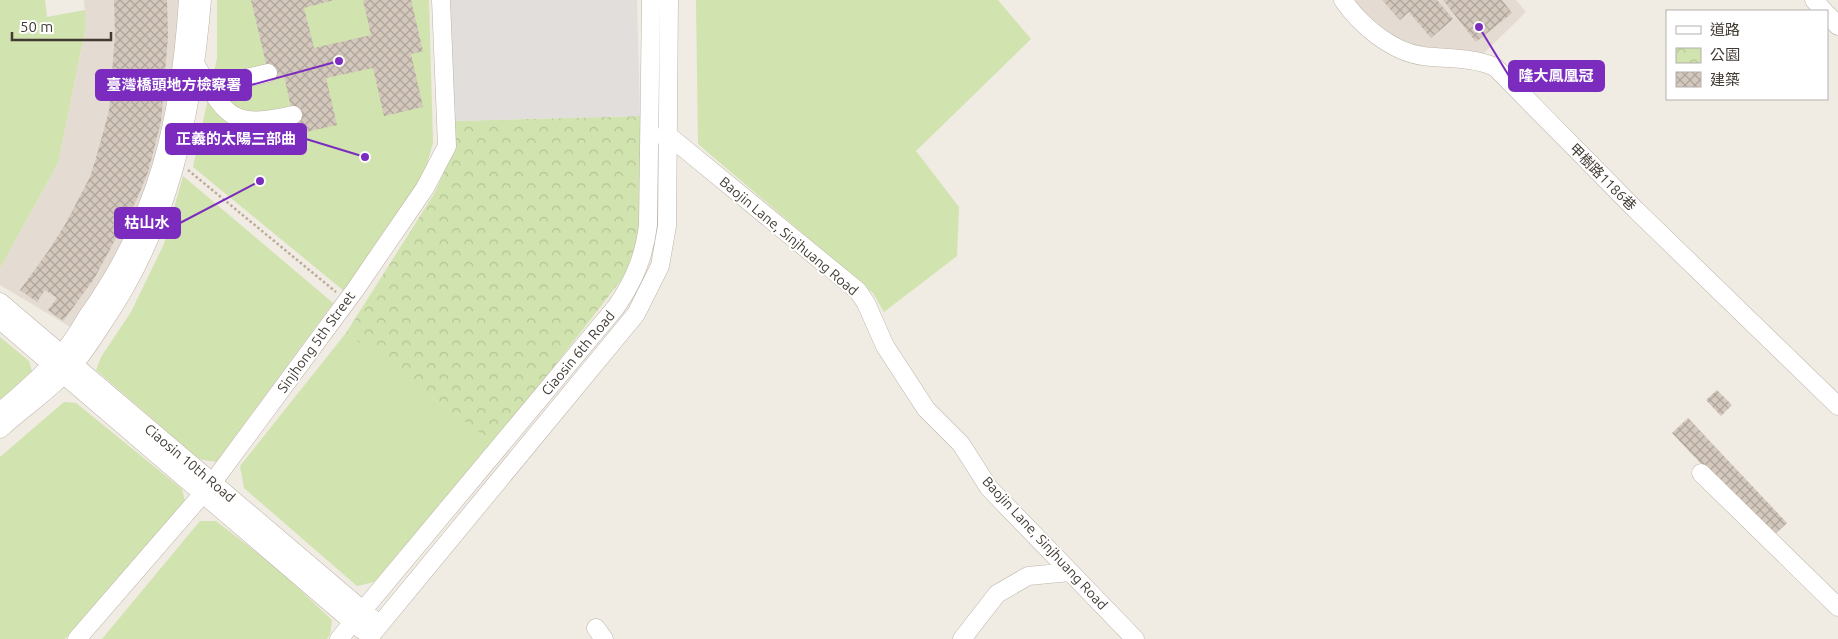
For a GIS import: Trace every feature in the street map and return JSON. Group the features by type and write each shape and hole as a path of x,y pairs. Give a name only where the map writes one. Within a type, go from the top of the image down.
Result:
{"street":[{"path":"0,412 63,364 140,227 165,158 184,62 188,0"},
{"path":"0,429 63,364 119,300 153,232 177,161 199,81 202,0"},
{"name":"Sinjhong 5th Street","path":"77,639 208,488 347,301 425,188 447,146 441,0"},
{"name":"Ciaosin 6th Road","path":"338,639 610,315 631,285 643,251 648,226 651,0"},
{"name":"Ciaosin 6th Road","path":"372,633 636,314 660,266 665,246 669,136 670,0"},
{"name":"甲樹路1186巷","path":"1343,0 1352,14 1380,36 1402,49 1422,56 1482,62 1495,67 1636,210 1838,406"},
{"path":"1814,0 1823,10"},
{"path":"1828,15 1838,26"},
{"path":"199,81 268,73"},
{"path":"199,81 218,111 235,123 256,126 293,117"},
{"path":"649,136 669,136"},
{"name":"Baojin Lane, Sinjhuang Road","path":"669,136 858,291 866,303 885,346 926,409 961,444 989,488 1135,639"},
{"name":"Ciaosin 10th Road","path":"0,302 63,364 358,616 372,633"},
{"name":"Ciaosin 10th Road","path":"0,320 63,364"},
{"path":"1701,473 1838,607"},
{"path":"962,639 997,594 1028,576 1070,572"}],"path":[{"path":"177,161 347,301"}],"shaded area":[{"path":"84,0 187,0 178,97 140,227 72,328 0,285 0,268 58,163 86,26"},
{"path":"450,0 637,0 640,116 454,121"},
{"path":"1352,0 1516,0 1526,12 1482,55 1427,50 1403,44 1357,7"}],"green space":[{"path":"0,0 45,0 47,17 85,10 86,26 58,163 0,268"},
{"path":"217,0 429,0 433,143 422,181 344,291 193,167 217,58"},
{"path":"696,0 998,0 1031,39 916,151 959,207 957,256 884,312 873,293 698,144"},
{"path":"640,116 642,198 638,237 625,275 494,444 346,333 434,194 455,148 454,121"},
{"path":"183,176 333,303 216,462 199,459 96,370 101,357 131,312 164,244"},
{"path":"346,333 494,444 374,582 357,586 244,488 240,466"},
{"path":"0,337 29,361 32,371 0,400"},
{"path":"64,402 76,403 182,489 185,501 65,639 0,639 0,457"},
{"path":"200,521 216,521 279,570 332,620 330,635 327,639 102,639"}],"building":[{"path":"114,0 167,0 168,36 161,122 148,172 136,201 94,279 63,321 48,310 57,298 45,290 37,302 20,290 66,223 90,177 109,111 115,35"},
{"path":"251,0 334,0 304,8 314,48 371,35 363,0 411,0 423,51 411,54 423,107 384,116 373,68 326,78 337,125 297,134 284,76 270,80"},
{"path":"1382,0 1437,0 1453,19 1431,38 1409,12 1400,20"},
{"path":"1443,0 1502,0 1512,13 1476,42"},
{"path":"1717,390 1732,405 1721,416 1706,400"},
{"path":"1688,418 1787,523 1771,538 1672,433"}],"place":[{"name":"隆大鳳凰冠","path":"1479,27"},
{"name":"臺灣橋頭地方檢察署","path":"339,61"},
{"name":"正義的太陽三部曲","path":"365,157"},
{"name":"枯山水","path":"260,181"}]}
